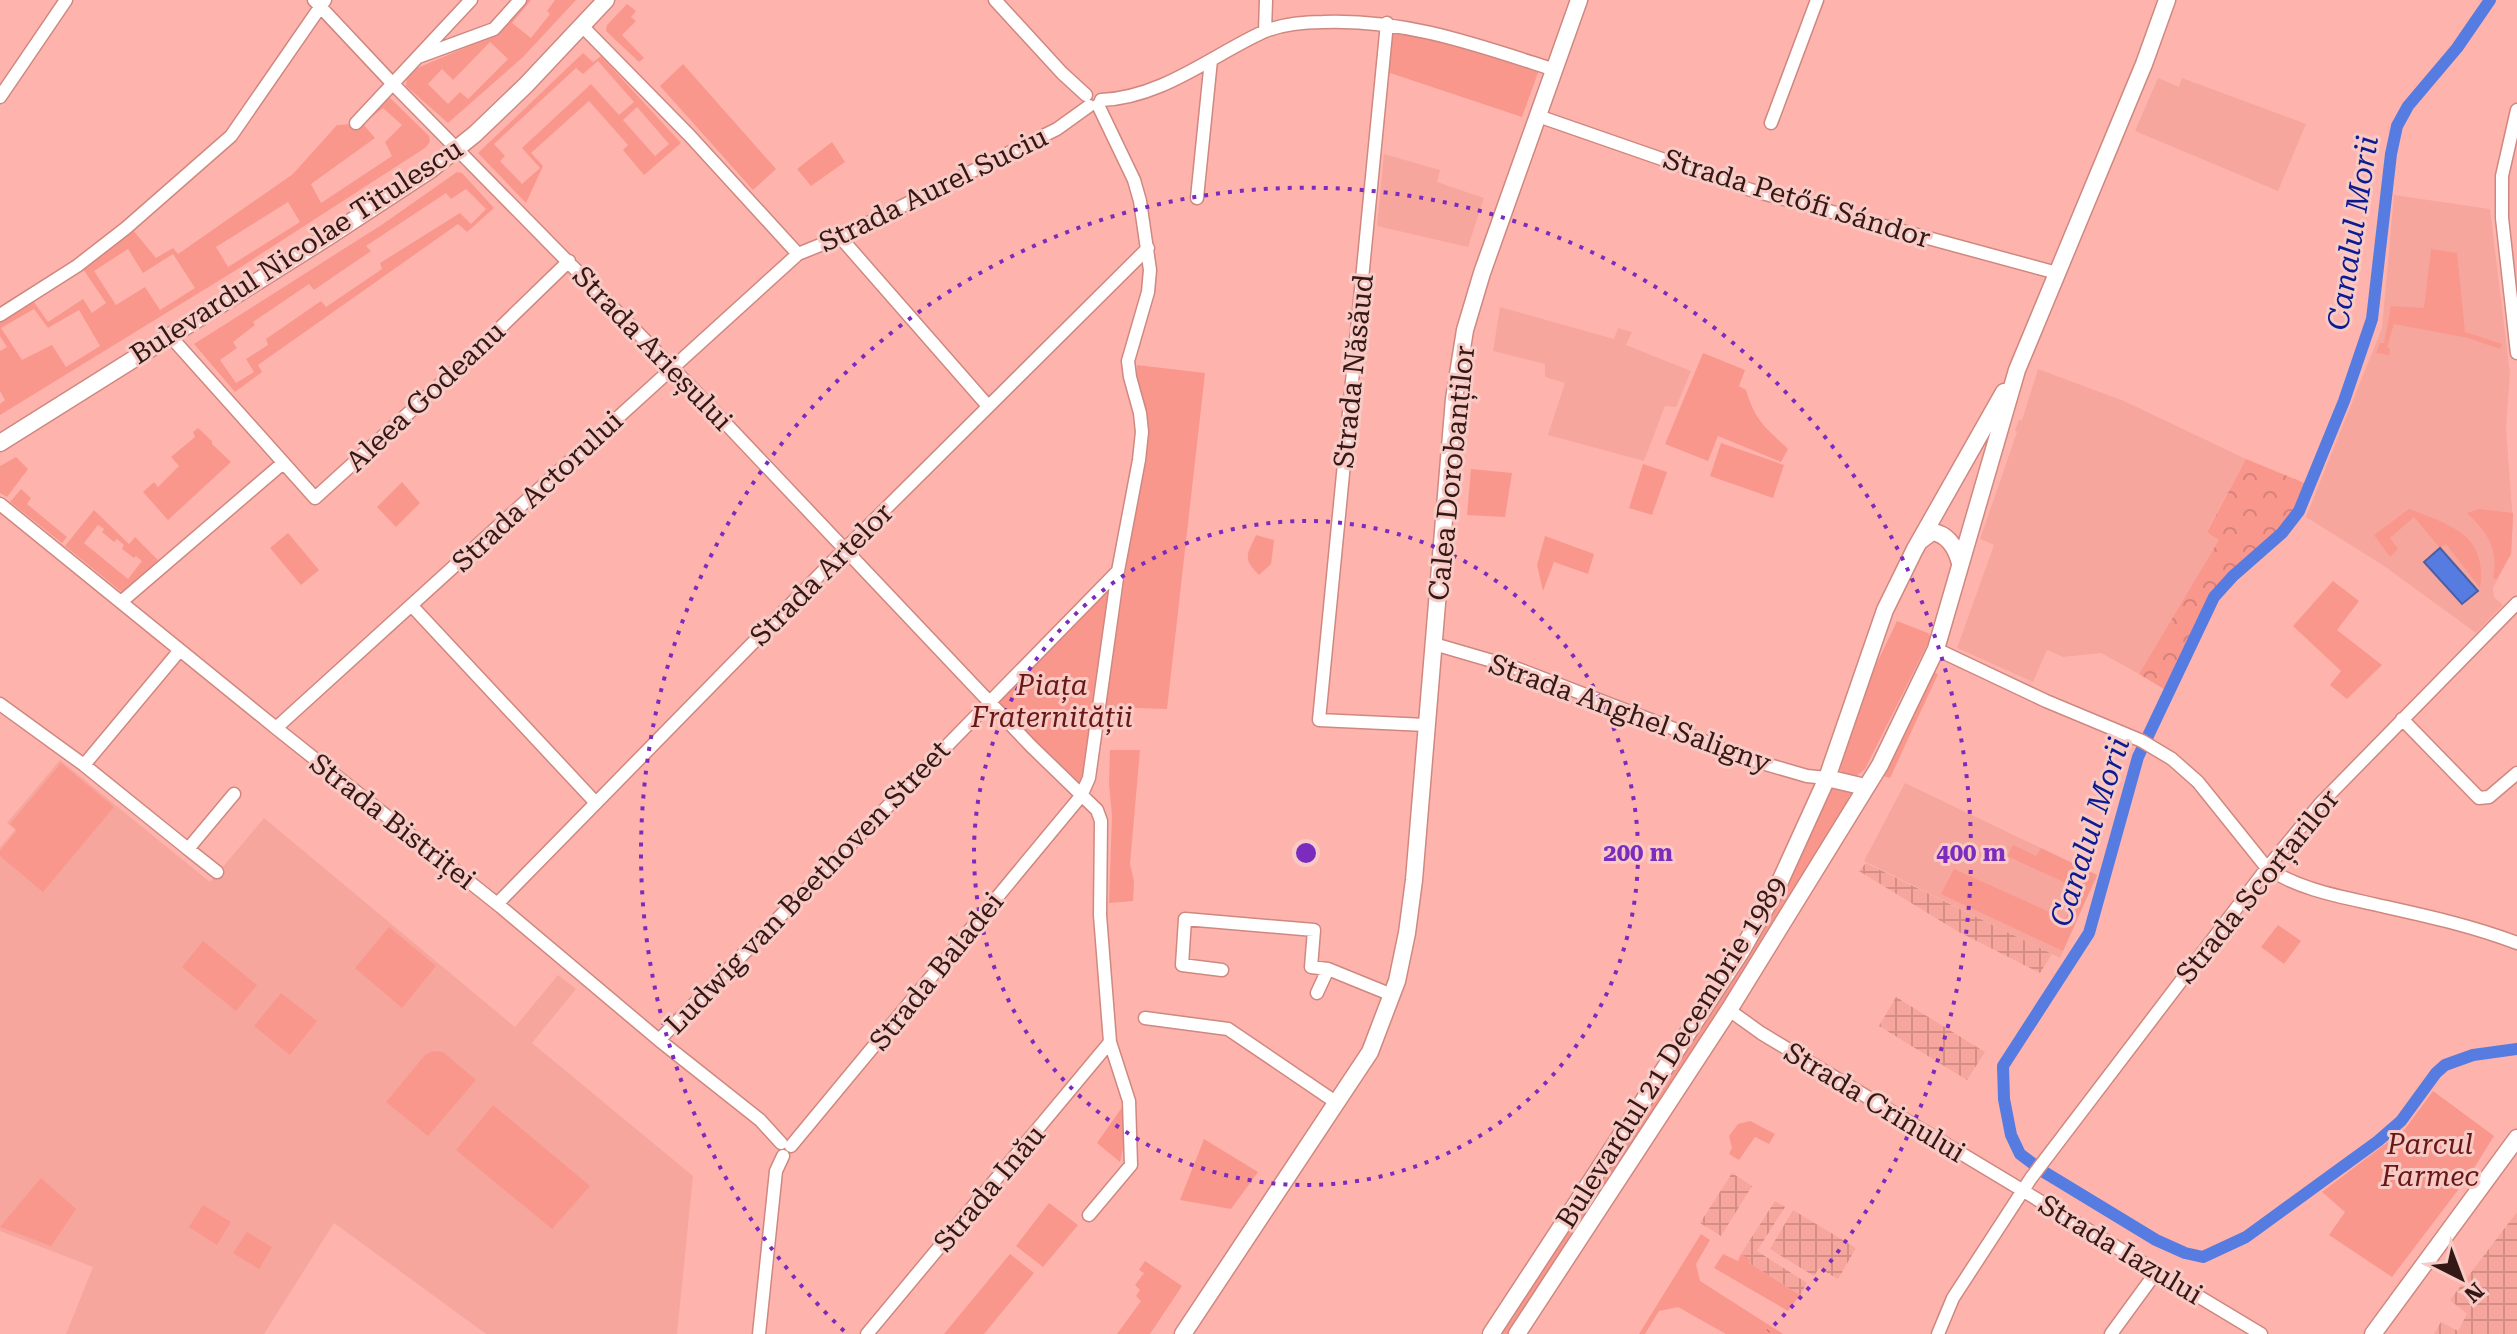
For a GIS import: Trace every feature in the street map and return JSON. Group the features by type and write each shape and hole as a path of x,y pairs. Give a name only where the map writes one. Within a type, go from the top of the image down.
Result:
{"main road":[{"name":"Bulevardul Nicolae Titulescu","path":"0,443 401,190 457,148 526,85 606,0"},
{"name":"Calea Dorobanților","path":"1187,1333 1370,1052 1392,995 1407,933 1454,399 1465,330 1483,269 1579,0"},
{"name":"Bulevardul 21 Decembrie 1989","path":"1517,1334 1729,1010 1902,724 1936,649 2017,370 2138,78 2167,0"},
{"name":"Bulevardul 21 Decembrie 1989","path":"1491,1334 1754,931 1827,778 1882,617 1920,541 2017,370"},
{"path":"1920,541 1932,532 1942,534 1952,544 1960,563"},
{"path":"1827,778 1865,787"},
{"path":"2373,1334 2517,1138"}],"street":[{"path":"0,97 66,0"},
{"path":"356,123 471,0"},
{"path":"415,58 494,29 520,0"},
{"path":"995,0 1062,73 1094,102 1134,180 1148,248 1148,292 1128,361 1142,432 1118,571 1093,763 1081,796"},
{"path":"1265,31 1266,0"},
{"path":"1771,123 1817,0"},
{"path":"0,315 77,266 126,228 231,136 320,2"},
{"name":"Strada Arieșului","path":"320,2 392,83 672,367 989,700"},
{"name":"Strada Aurel Suciu","path":"582,26 690,136 798,254 840,237 1057,129 1094,102 1147,91 1265,31 1304,22 1387,23 1442,34 1555,70"},
{"name":"Strada Năsăud","path":"1387,23 1319,720 1426,725"},
{"path":"1197,198 1211,60"},
{"path":"2517,110 2502,176 2502,218 2517,353"},
{"name":"Strada Petőfi Sándor","path":"1538,116 1751,190 2057,273"},
{"path":"840,237 988,406"},
{"name":"Strada Artelor","path":"497,904 844,550 1148,248"},
{"name":"Strada Actorului","path":"276,728 798,254"},
{"name":"Aleea Godeanu","path":"170,336 315,498 466,361 569,261"},
{"path":"121,602 283,463"},
{"name":"Strada Bistriței","path":"0,504 497,904 760,1120 785,1148"},
{"path":"1089,1215 1131,1165 1129,1101 1110,1042 1100,915 1101,821 1097,810 989,700 1118,571"},
{"name":"Strada Scorțarilor","path":"1938,1334 1953,1298 2031,1178 2267,868 2320,804 2517,603"},
{"path":"412,606 596,803"},
{"name":"Strada Anghel Saligny","path":"1434,644 1539,677 1738,756 1807,776 1827,778"},
{"path":"1936,649 2134,738 2172,759 2198,782 2267,868 2281,877 2320,891 2440,919 2517,943"},
{"path":"84,765 180,650"},
{"name":"Ludwig van Beethoven Street","path":"659,1040 989,700"},
{"path":"0,704 84,765 217,872"},
{"path":"2402,719 2479,798 2489,797 2517,773"},
{"path":"188,849 234,794"},
{"name":"Strada Baladei","path":"785,1148 1081,796"},
{"path":"1222,970 1182,965 1185,919 1314,930 1311,967 1328,969 1392,995"},
{"path":"1317,993 1328,969"},
{"name":"Strada Crinului","path":"1729,1010 1761,1033 2023,1190"},
{"path":"1145,1018 1228,1029 1337,1103"},
{"name":"Strada Inău","path":"867,1334 1110,1042"},
{"path":"759,1334 776,1171 785,1148"},
{"name":"Strada Iazului","path":"2023,1190 2261,1334"},
{"path":"2111,1334 2157,1271"}],"shaded area":[{"path":"2158,78 2179,87 2182,78 2306,124 2278,191 2135,131"},
{"path":"1384,154 1440,170 1437,182 1484,198 1468,247 1377,226"},
{"path":"2394,195 2490,209 2510,373 2506,428 2513,522 2511,554 2493,588 2494,597 2503,605 2476,633 2384,566 2306,517 2382,328"},
{"path":"1500,307 1614,339 1618,328 1632,332 1626,345 1691,371 1676,407 1665,406 1644,461 1548,435 1565,383 1545,377 1545,364 1493,351"},
{"path":"2038,369 2124,401 2246,459 2207,531 2220,540 2139,674 2101,653 2063,657 2047,650 2033,682 1957,648 1994,545 1980,539"},
{"path":"60,760 210,882 264,818 515,1027 558,975 576,989 532,1043 693,1176 677,1334 486,1334 334,1223 264,1334 66,1334 93,1267 0,1231 0,847 15,830 7,823"},
{"path":"1905,783 2097,875 2060,958 1864,861"},
{"path":"1866,863 2052,954 2040,973 1957,931 1859,871"},
{"path":"1896,997 1985,1052 1967,1080 1879,1026"},
{"path":"1732,1173 1752,1186 1721,1236 1700,1223"},
{"path":"1775,1201 1785,1207 1757,1251 1807,1283 1800,1295 1749,1263 1741,1254"},
{"path":"1793,1210 1856,1248 1838,1279 1819,1268 1814,1276 1770,1249"},
{"path":"2517,1212 2517,1334 2434,1334 2441,1322 2458,1331 2467,1314 2450,1300"}],"green space":[{"path":"525,0 531,0 512,23 531,38 550,14 547,11 555,0 576,0 523,57 448,123 406,86 407,77 415,69 476,43 499,29","holes":["490,42 508,59 468,99 460,92 448,104 428,84 442,69 453,80"]},
{"path":"627,4 636,11 631,17 636,21 622,35 644,58 639,62 606,31 607,25"},
{"path":"1391,27 1539,70 1522,117 1387,72"},
{"path":"583,53 593,62 601,56 681,143 644,175 623,150 628,145 589,101 531,153 543,166 526,203 478,153","holes":["598,61 634,102 619,115 591,84 522,148 540,168 522,184 500,161 505,156 494,144 576,68 583,74","637,107 669,144 655,156 623,120"]},
{"path":"683,64 776,169 753,190 660,86"},
{"path":"383,91 429,136 430,142 233,272 0,415 0,404 5,400 0,391 0,351 7,347 0,336 0,322 34,302 48,322 83,299 92,313 106,303 81,266 133,230 156,258 173,248 178,254 293,174 337,125 354,124","holes":["383,108 402,125 385,142 392,156 321,203 311,184 375,138 363,124","288,202 300,222 228,267 216,247","128,249 143,273 173,254 195,288 160,310 145,287 116,305 94,271","34,309 48,328 79,310 100,346 66,367 52,345 22,360 1,328"]},
{"path":"832,142 845,162 811,186 797,169"},
{"path":"457,172 462,173 494,208 467,232 458,224 258,365 262,372 235,392 194,344 383,224","holes":["466,189 486,209 471,224 460,213 380,263 382,269 326,307 321,301 266,339 268,345 246,359 254,372 236,383 220,360 237,348 233,342 255,325 253,322 309,284 314,290 371,251 366,246 446,193 451,199"]},
{"path":"2431,249 2457,253 2465,332 2502,344 2500,349 2468,338 2394,324 2387,347 2390,348 2389,355 2376,353 2380,343 2384,343 2391,306 2424,308"},
{"path":"1703,353 1745,370 1739,386 1746,390 1762,423 1788,449 1781,462 1718,436 1708,461 1665,444"},
{"path":"1137,365 1205,373 1167,709 1105,707 1148,426 1136,382"},
{"path":"198,428 231,462 168,520 143,492 154,482 158,487 179,466 171,457 195,437 193,432"},
{"path":"1721,443 1784,465 1773,498 1710,476"},
{"path":"16,457 28,469 7,497 0,493 0,466"},
{"path":"2246,459 2307,484 2292,515 2279,531 2211,596 2167,691 2139,674 2219,540 2207,532"},
{"path":"1643,464 1667,472 1652,515 1629,508"},
{"path":"1471,469 1512,473 1505,517 1467,515"},
{"path":"402,482 420,503 396,527 377,507"},
{"path":"21,489 31,498 27,504 67,537 62,543 10,502"},
{"path":"2409,509 2452,527 2472,544 2481,570 2480,588 2446,544 2440,548 2414,517 2390,538 2398,549 2390,557 2374,535"},
{"path":"2479,509 2513,513 2511,554 2496,580 2493,577 2494,558 2490,542 2467,513"},
{"path":"94,510 129,544 135,537 159,561 123,593 65,546","holes":["98,525 104,529 102,532 114,542 117,539 124,545 122,549 142,561 128,579 84,543"]},
{"path":"288,533 319,570 301,585 270,548"},
{"path":"1256,535 1274,540 1271,564 1259,575 1248,560"},
{"path":"1545,536 1594,554 1588,574 1554,562 1543,591 1537,565"},
{"name":"Piața Fraternității","path":"1118,571 1081,796 989,700"},
{"path":"2333,581 2359,601 2337,630 2382,665 2347,699 2330,685 2341,671 2293,626"},
{"path":"1897,621 1931,637 1865,769 1855,777 1844,776 1838,766 1861,696"},
{"path":"1930,671 1938,674 1890,778 1880,775"},
{"path":"1110,750 1140,750 1130,864 1134,881 1133,901 1109,903 1112,815"},
{"path":"61,763 114,807 43,892 0,856 0,851 17,830 10,824"},
{"path":"1832,784 1858,791 1754,958 1509,1334 1495,1334 1763,926 1792,876"},
{"path":"2013,845 2036,856 2041,848 2097,875 2063,951 1941,894 1954,869 2065,919 2079,889 2007,856"},
{"path":"2278,925 2301,941 2284,964 2261,947"},
{"path":"389,927 436,966 402,1008 355,968"},
{"path":"203,941 257,985 236,1011 182,967"},
{"path":"281,993 317,1021 290,1055 254,1026"},
{"path":"433,1051 443,1052 476,1080 428,1136 386,1102 425,1055"},
{"name":"Parcul Farmec","path":"2433,1091 2494,1136 2471,1173 2392,1277 2329,1235 2345,1212 2322,1192 2405,1129"},
{"path":"1125,1103 1126,1137 1120,1162 1097,1143"},
{"path":"493,1105 590,1186 552,1229 456,1150"},
{"path":"1750,1121 1775,1134 1769,1144 1755,1137 1739,1160 1729,1154 1732,1148 1729,1136 1738,1124"},
{"path":"1204,1139 1258,1172 1231,1209 1180,1200"},
{"path":"41,1178 76,1209 51,1246 0,1227"},
{"path":"1049,1203 1078,1225 1043,1267 1016,1246"},
{"path":"203,1205 231,1222 217,1245 189,1227"},
{"path":"247,1232 272,1247 259,1269 233,1253"},
{"path":"1701,1234 1710,1240 1696,1264 1700,1281 1783,1334 1726,1334 1678,1307 1659,1311 1645,1334 1639,1334"},
{"path":"1010,1254 1034,1273 984,1334 944,1334"},
{"path":"1723,1254 1738,1261 1741,1254 1751,1260 1749,1263 1800,1295 1788,1311 1714,1268"},
{"path":"1145,1261 1182,1286 1150,1334 1117,1334 1141,1301 1136,1296 1140,1290 1135,1285 1144,1273 1139,1270"}],"water":[{"path":"2440,548 2478,591 2462,604 2424,562"}],"waterway":[{"name":"Canalul Morii","path":"2490,0 2457,48 2408,106 2397,126 2372,319 2344,401 2299,511 2282,533 2214,597 2138,757 2089,933 2003,1066 2004,1099 2011,1135 2020,1154 2156,1240 2203,1257 2246,1237 2378,1141 2401,1121 2445,1065 2473,1055 2517,1049"}]}
